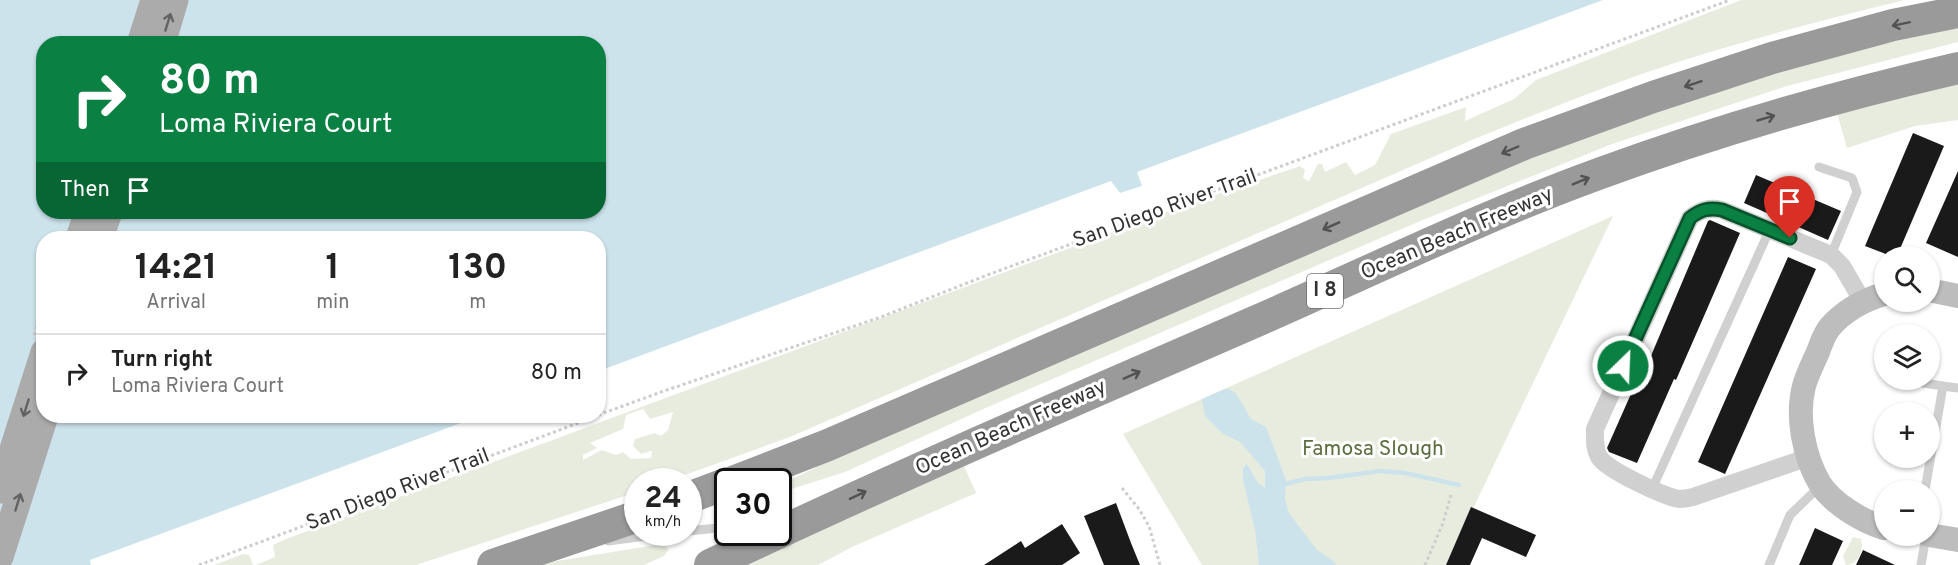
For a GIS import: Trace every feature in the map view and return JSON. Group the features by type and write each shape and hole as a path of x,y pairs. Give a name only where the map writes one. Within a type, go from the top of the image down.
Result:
{"highway":[{"path":"769,468 828,445 1524,144 1653,97 1772,58 1893,26 1958,12"},
{"name":"Ocean Beach Freeway","path":"710,565 957,451 1491,218 1600,173 1727,130 1862,90 1958,69"},
{"path":"493,565 624,521"}],"main road":[{"path":"143,36 154,0"},
{"path":"164,36 175,0"},
{"path":"0,490 36,377"},
{"path":"0,557 43,423"}],"street":[{"path":"1809,457 1694,497 1677,498 1652,489 1609,467 1600,459 1595,446 1594,429 1690,218 1704,209 1714,208 1831,255 1873,298 1844,314 1828,329 1804,386 1801,420 1809,457 1821,485 1836,501 1874,523"},
{"path":"1940,292 1958,296"},
{"path":"1940,537 1958,540"}],"lane":[{"path":"1819,167 1852,178 1857,192 1831,255"},
{"path":"1652,489 1770,229"},
{"path":"1940,386 1958,388"},
{"path":"1927,480 1943,386"},
{"path":"1769,565 1790,516 1821,485"},
{"path":"792,519 813,517"},
{"path":"546,548 624,538"},
{"path":"1921,565 1925,546"}],"path":[{"name":"San Diego River Trail","path":"606,412 881,317 1000,270 1730,0"},
{"name":"San Diego River Trail","path":"199,565 577,423"},
{"path":"1122,488 1140,509 1149,526 1160,565"},
{"path":"1425,565 1443,523 1451,495"}],"green space":[{"path":"1741,0 1905,0 1700,55 1633,77 1552,108 1472,140 790,437 702,469 624,468 624,496 416,565 256,565 275,557 273,545 286,539 598,423 606,423 606,420 1172,210 1300,166 1305,170 1303,178 1309,181 1318,164 1322,164 1325,172 1346,162 1355,175 1375,165 1391,134 1466,107 1465,121 1514,99 1536,80","holes":["643,409 650,419 673,412 668,430 661,436 655,433 635,439 633,446 641,454 652,451 651,458 631,459 623,452 616,455 602,450 583,460 583,455 597,448 590,443 623,429 626,415"]},
{"path":"1958,25 1958,42 1787,86 1612,144 1418,222 990,406 845,472 792,489 792,479 815,468 829,456 1586,130 1853,48"},
{"path":"1958,83 1958,120 1915,126 1847,148 1837,113"},
{"name":"Famosa Slough","path":"1613,216 1446,565 1202,565 1123,434"},
{"path":"963,464 976,493 852,547 818,565 740,565 782,546 792,546 792,541"},
{"path":"1853,537 1861,539 1861,552 1857,560 1846,565 1843,556"},
{"path":"650,546 665,546 669,549 664,556 644,565 532,565"},
{"path":"243,554 249,555 253,565 214,565"}],"water":[{"path":"0,0 1603,0 1137,172 1142,186 1120,193 1111,181 606,368 606,231 36,231 36,423 461,423 90,560 91,565 0,565"},
{"path":"1227,388 1236,393 1251,419 1266,427 1286,480 1285,499 1289,513 1317,550 1336,565 1259,565 1255,530 1243,480 1243,468 1247,464 1258,483 1265,488 1265,471 1240,442 1223,434 1205,416 1202,399"}],"building":[{"path":"1913,133 1944,146 1901,246 1874,246 1874,249 1865,246"},
{"path":"1958,171 1958,257 1940,249 1940,246 1926,243"},
{"path":"1756,175 1841,211 1828,240 1744,203"},
{"path":"1710,220 1740,233 1637,463 1609,452 1607,448 1642,369 1645,370"},
{"path":"1788,257 1816,269 1725,474 1698,462"},
{"path":"1116,503 1140,565 1104,565 1084,516"},
{"path":"1471,507 1536,535 1526,557 1482,538 1470,565 1446,565"},
{"path":"1062,524 1080,553 1062,565 984,565 1021,541 1025,548"},
{"path":"1815,528 1843,541 1832,565 1799,565"},
{"path":"1863,550 1895,565 1856,565"}],"waterway":[{"path":"1282,485 1305,479 1380,471 1405,473 1459,485"}],"route":[{"path":"1623,366 1690,218 1704,209 1714,208 1790,238"}]}
